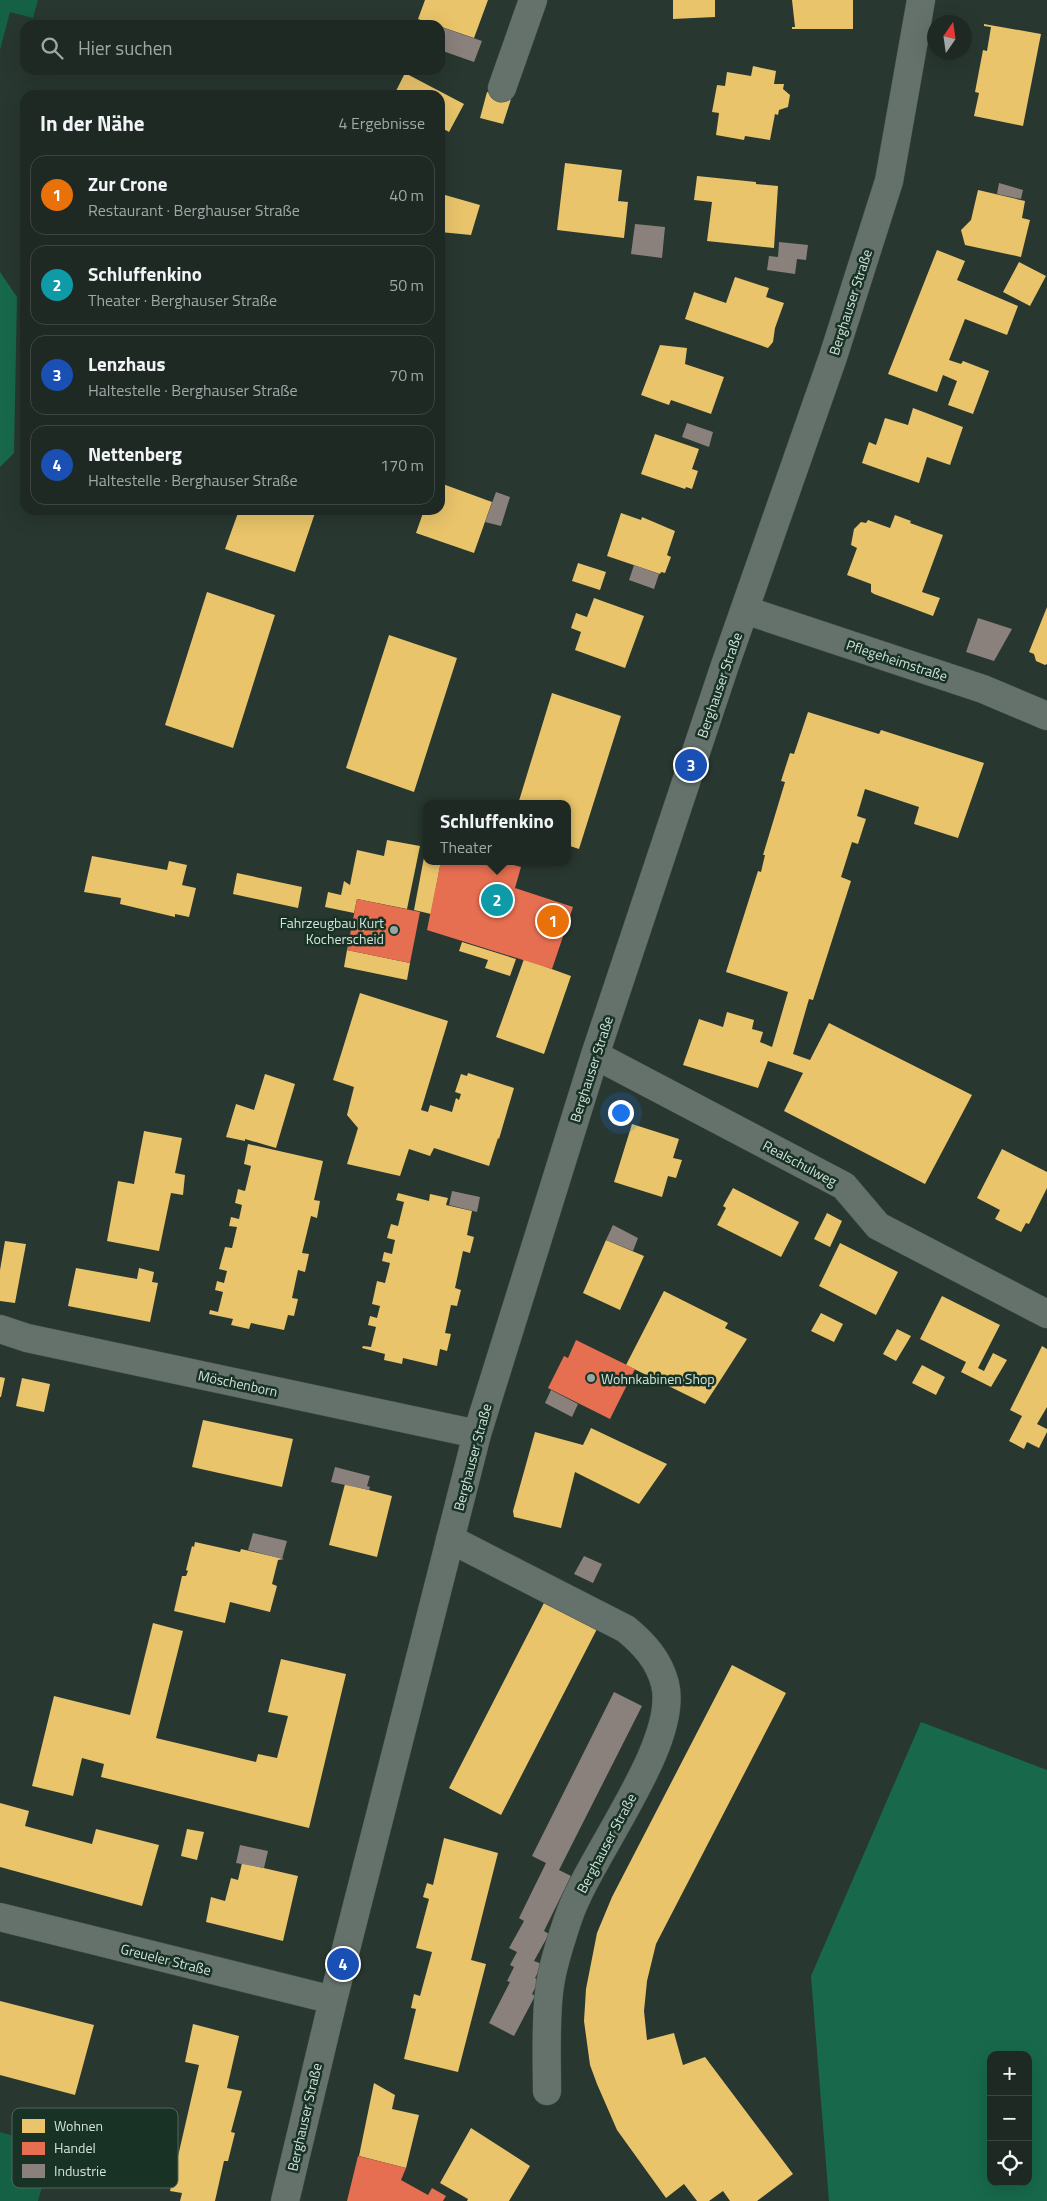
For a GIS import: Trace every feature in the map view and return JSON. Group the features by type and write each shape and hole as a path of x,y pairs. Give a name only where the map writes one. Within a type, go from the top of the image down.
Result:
{"street":[{"path":"502,88 533,0"},
{"name":"Berghauser Straße","path":"285,2201 333,2000 478,1434 595,1055 745,610 833,357 889,181 921,0"},
{"name":"Pflegeheimstraße","path":"745,610 983,689 1047,716"},
{"name":"Realschulweg","path":"595,1055 844,1186 878,1226 1047,1314"},
{"name":"Möschenborn","path":"0,1329 36,1340 478,1434"},
{"name":"Berghauser Straße","path":"450,1539 626,1629 643,1643 653,1657 665,1684 666,1708 656,1746 568,1918 550,1985 546,2091"},
{"name":"Greueler Straße","path":"0,1918 333,2000"}],"green space":[{"path":"0,0 38,0 33,18 10,12 0,50"},
{"path":"0,272 17,297 14,453 0,467"},
{"path":"921,1722 1047,1770 1047,2201 829,2201 811,1976"},
{"path":"0,2132 12,2135 12,2188 42,2188 38,2201 0,2201"}],"building: Wohnen":[{"path":"425,0 488,0 474,38 445,28 445,20 418,19"},
{"path":"673,0 715,0 715,17 673,19"},
{"path":"792,0 853,0 853,29 792,29 792,27 795,27"},
{"path":"984,24 1041,34 1023,126 974,116 979,93 975,92 983,50 987,51 991,27 984,26"},
{"path":"753,66 776,71 774,84 784,84 783,89 790,95 788,107 779,110 778,115 775,114 770,140 745,136 744,140 716,135 719,113 712,112 717,85 725,86 727,72 751,76"},
{"path":"404,75 409,75 437,90 396,90"},
{"path":"487,92 511,99 503,124 480,118"},
{"path":"445,94 464,104 449,132 445,130"},
{"path":"565,163 622,170 618,201 628,202 624,238 557,230"},
{"path":"697,176 778,186 774,248 707,241 712,202 694,200"},
{"path":"978,190 1025,201 1022,218 1030,220 1021,257 965,245 961,230 971,220"},
{"path":"445,195 480,205 471,235 445,232"},
{"path":"937,250 965,261 957,280 1018,306 1007,335 965,319 949,360 961,364 963,361 989,371 973,414 948,405 957,381 943,375 937,392 888,374"},
{"path":"1019,262 1046,276 1030,306 1003,292"},
{"path":"735,277 769,288 766,297 784,303 775,328 773,342 768,348 685,319 694,292 726,303"},
{"path":"660,345 687,348 685,364 724,377 711,414 671,400 669,405 641,395"},
{"path":"913,408 963,427 950,465 927,457 919,483 862,463 869,442 876,445 885,418 908,425"},
{"path":"655,434 699,449 692,469 698,471 692,489 686,487 685,489 641,474"},
{"path":"445,485 492,502 474,553 416,533 422,515 445,515"},
{"path":"621,513 641,520 642,517 675,531 667,555 671,557 665,573 661,572 660,574 607,556"},
{"path":"237,515 314,515 295,572 225,549"},
{"path":"895,515 911,521 910,523 943,535 922,592 940,598 933,616 874,594 871,592 871,584 847,575 857,548 851,545 854,529 861,522 866,523 868,520 890,528"},
{"path":"578,563 606,572 600,590 572,581"},
{"path":"207,592 275,615 233,748 165,725"},
{"path":"594,598 644,616 625,668 575,650 581,632 571,628 576,613 587,617"},
{"path":"1047,607 1047,664 1045,665 1036,661 1034,654 1029,652"},
{"path":"389,635 457,658 414,792 346,768"},
{"path":"552,693 621,716 579,849 571,846 571,800 519,800"},
{"path":"808,712 879,734 881,730 984,763 958,838 914,824 919,807 865,789 857,816 866,819 858,844 852,842 841,877 851,881 813,1000 809,999 793,1054 810,1060 829,1023 972,1095 925,1184 784,1111 803,1073 768,1061 758,1088 683,1065 699,1019 723,1027 727,1012 754,1020 752,1029 763,1032 760,1042 772,1047 788,992 726,972 758,871 761,872 765,855 763,855 785,782 781,781 790,753 794,754"},
{"path":"387,840 420,846 407,909 357,899 354,913 325,907 328,892 341,895 344,881 350,885 357,850 384,856"},
{"path":"92,856 167,870 169,861 187,865 182,885 196,888 189,917 175,914 175,917 120,904 121,898 84,892"},
{"path":"423,863 423,865 440,865 431,914 414,910"},
{"path":"237,873 302,887 298,908 233,894"},
{"path":"462,942 516,959 510,976 485,968 488,960 459,951"},
{"path":"347,950 410,963 407,980 344,967"},
{"path":"524,959 571,976 544,1054 496,1037"},
{"path":"360,993 448,1021 421,1110 428,1112 430,1105 452,1112 456,1098 459,1100 461,1094 455,1092 461,1074 467,1076 468,1073 514,1088 489,1166 434,1148 430,1156 409,1149 400,1176 347,1164 358,1128 347,1115 354,1087 333,1080"},
{"path":"265,1074 295,1084 276,1148 245,1139 245,1141 226,1137 236,1104 254,1110"},
{"path":"632,1124 679,1139 673,1158 682,1160 676,1178 668,1176 662,1197 614,1182"},
{"path":"144,1131 182,1138 175,1173 185,1175 183,1195 171,1193 159,1251 107,1241 118,1181 134,1184"},
{"path":"248,1144 323,1161 314,1200 320,1201 317,1218 311,1216 302,1253 309,1254 305,1272 298,1270 292,1298 298,1299 294,1316 288,1315 284,1330 251,1323 249,1329 231,1325 233,1319 209,1314 210,1310 218,1312 223,1292 215,1290 217,1281 224,1283 227,1271 219,1269 225,1247 232,1248 237,1227 229,1226 231,1217 239,1219 242,1205 235,1203 238,1189 245,1191 251,1166 244,1164"},
{"path":"1002,1149 1047,1172 1047,1188 1029,1224 1026,1223 1021,1232 995,1219 1000,1210 977,1198"},
{"path":"733,1188 799,1222 781,1257 717,1225 726,1208 723,1206"},
{"path":"398,1193 429,1201 430,1194 448,1198 446,1205 472,1211 467,1235 474,1237 470,1253 463,1251 455,1288 461,1290 457,1306 451,1305 445,1333 451,1334 447,1351 440,1349 437,1366 403,1358 402,1364 384,1360 385,1354 362,1348 363,1346 371,1347 376,1327 368,1325 370,1316 377,1318 380,1306 372,1304 377,1281 385,1283 390,1263 382,1261 384,1252 392,1254 395,1240 387,1238 391,1224 398,1226 404,1202 396,1200"},
{"path":"827,1213 842,1221 830,1247 814,1239"},
{"path":"606,1240 644,1256 620,1310 583,1293"},
{"path":"5,1241 26,1244 15,1303 0,1301 0,1270"},
{"path":"840,1243 898,1272 876,1315 819,1286"},
{"path":"76,1268 137,1279 139,1268 154,1272 152,1282 158,1283 150,1322 68,1306"},
{"path":"664,1291 728,1323 725,1328 747,1339 705,1404 626,1365"},
{"path":"942,1296 1000,1325 978,1368 984,1371 993,1353 1007,1360 991,1387 961,1372 966,1362 920,1339"},
{"path":"821,1313 843,1324 834,1342 811,1331"},
{"path":"897,1329 911,1336 896,1361 883,1354"},
{"path":"1042,1346 1047,1349 1047,1407 1037,1424 1047,1429 1047,1432 1039,1448 1027,1442 1024,1449 1009,1441 1022,1416 1010,1410"},
{"path":"922,1365 945,1377 936,1395 912,1383"},
{"path":"0,1377 5,1378 1,1397 0,1397"},
{"path":"22,1378 50,1384 44,1412 16,1406"},
{"path":"203,1420 293,1439 282,1487 192,1467"},
{"path":"591,1428 667,1464 639,1504 575,1472 561,1528 514,1517 513,1511 535,1432 583,1445"},
{"path":"345,1484 392,1496 377,1557 329,1545"},
{"path":"195,1542 240,1552 241,1549 284,1559 278,1560 272,1584 277,1586 270,1612 230,1602 225,1623 174,1611 182,1576 186,1576 188,1571 186,1570 192,1546 194,1547"},
{"path":"545,1601 597,1629 501,1815 449,1788"},
{"path":"153,1623 183,1631 156,1738 256,1762 258,1754 277,1758 288,1716 268,1712 281,1659 346,1674 309,1828 101,1777 104,1764 82,1758 73,1796 32,1786 54,1696 130,1715"},
{"path":"732,1665 786,1693 656,1944 647,1981 644,2011 647,2040 674,2033 683,2065 705,2057 793,2174 757,2201 730,2201 723,2191 709,2201 697,2201 684,2184 666,2198 617,2130 590,2065 584,2021 586,1989 597,1933 612,1897"},
{"path":"0,1803 29,1811 25,1826 92,1844 96,1829 159,1845 142,1906 0,1867"},
{"path":"187,1829 204,1832 197,1860 181,1856"},
{"path":"444,1838 498,1853 471,1960 486,1964 458,2072 404,2059 416,2009 411,2008 414,1994 420,1996 432,1952 416,1948 429,1899 423,1897 427,1883 433,1885"},
{"path":"242,1863 298,1876 283,1941 206,1922 211,1897 225,1901 231,1878 238,1880"},
{"path":"0,2001 94,2025 75,2095 0,2075"},
{"path":"193,2024 239,2036 227,2088 242,2091 231,2132 235,2133 228,2161 224,2161 215,2201 180,2201 182,2193 170,2191 171,2188 178,2188 178,2156 199,2065 185,2062"},
{"path":"374,2083 395,2095 392,2109 419,2115 406,2168 359,2156"},
{"path":"471,2128 530,2166 509,2201 467,2201 468,2199 440,2183"}],"building: Handel":[{"path":"440,865 513,865 521,867 515,888 573,907 552,969 427,930"},
{"path":"357,899 420,912 410,963 347,950"},
{"path":"576,1340 635,1369 610,1419 548,1388 564,1356 568,1358"},
{"path":"358,2156 406,2168 401,2180 428,2195 432,2188 446,2196 443,2201 347,2201"}],"building: Industrie":[{"path":"445,28 482,41 474,62 445,52"},
{"path":"999,183 1023,190 1021,199 997,194"},
{"path":"635,224 665,227 662,258 631,254"},
{"path":"779,242 808,245 806,260 797,259 795,274 767,270 769,256 778,257"},
{"path":"687,423 713,432 709,447 682,437"},
{"path":"496,492 510,497 501,526 485,522"},
{"path":"634,565 659,574 654,589 629,580"},
{"path":"978,618 1012,629 994,661 966,652"},
{"path":"452,1191 480,1197 477,1212 449,1205"},
{"path":"613,1225 638,1238 633,1251 606,1240"},
{"path":"551,1390 578,1404 572,1417 545,1403"},
{"path":"335,1467 370,1476 367,1486 370,1487 369,1490 331,1482"},
{"path":"253,1533 287,1541 282,1559 248,1550"},
{"path":"584,1556 602,1564 593,1583 574,1574"},
{"path":"614,1692 642,1706 559,1870 571,1876 544,1931 549,1934 534,1961 542,1964 535,1978 539,1980 532,1994 535,1996 514,2036 489,2023 510,1982 507,1981 514,1967 510,1965 517,1952 509,1948 524,1921 519,1918 546,1863 532,1856"},
{"path":"240,1845 268,1851 264,1868 236,1863"}],"place":[{"name":"Lenzhaus","path":"691,765"},
{"name":"Schluffenkino","path":"497,900"},
{"name":"Zur Crone","path":"553,921"},
{"name":"Fahrzeugbau Kurt Kocherscheid","path":"394,930"},
{"name":"Wohnkabinen Shop","path":"591,1378"},
{"name":"Nettenberg","path":"343,1964"}]}
